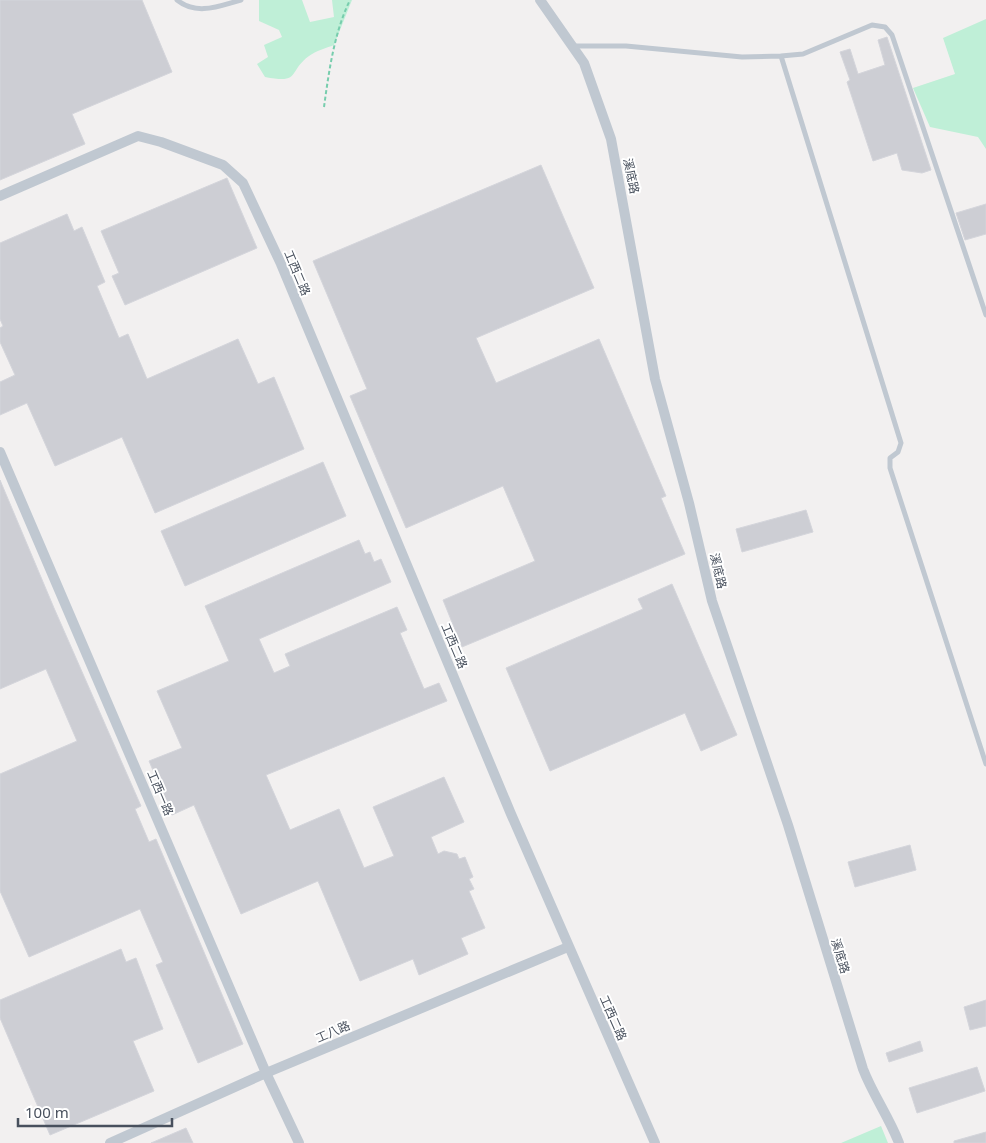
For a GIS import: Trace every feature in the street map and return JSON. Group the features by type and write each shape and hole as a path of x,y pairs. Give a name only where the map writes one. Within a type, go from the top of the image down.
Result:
{"street":[{"name":"溪底路","path":"540,0 574,46 584,63 611,139 623,196 655,379 689,503 712,601 788,825 863,1069 873,1095 890,1121 899,1143"},
{"name":"工西二路","path":"0,196 138,136 223,164 243,183 281,264 568,947 655,1143"},
{"name":"工西一路","path":"0,452 266,1073 299,1143"},
{"name":"工八路","path":"110,1143 266,1073 568,947"}],"lane":[{"path":"177,0 183,5 210,10 241,0"},
{"path":"574,46 626,46 742,57 781,56 804,54 872,25 884,27 892,35 986,315"},
{"path":"781,56 901,442 898,452 890,458 890,468 986,764"}],"path":[{"path":"324,107 330,66 342,17 350,0"}],"green space":[{"path":"259,0 302,0 310,22 334,17 332,0 352,0 334,45 309,56 289,78 277,79 265,77 257,64 268,57 264,45 282,37 279,30 259,21"},
{"path":"986,19 986,149 978,137 930,127 913,88 955,74 943,38"},
{"path":"881,1126 888,1143 841,1143"}],"building":[{"path":"0,0 142,0 172,72 72,114 85,144 0,180"},
{"path":"887,37 931,170 922,173 902,170 897,153 873,161 847,82 850,80 840,52 850,49 858,74 885,65 878,40"},
{"path":"541,165 594,288 476,338 496,383 599,339 666,496 661,498 685,554 462,647 443,600 535,561 503,486 406,528 350,396 367,389 313,261"},
{"path":"227,178 257,248 125,305 112,276 119,273 101,231"},
{"path":"986,204 986,234 965,240 956,213"},
{"path":"67,214 74,231 82,227 105,282 97,286 119,338 128,334 147,379 238,339 258,384 274,377 304,449 155,513 122,437 55,466 27,403 0,415 0,382 15,375 0,342 0,328 3,326 0,319 0,243"},
{"path":"323,462 346,516 185,586 161,531"},
{"path":"0,480 141,806 135,809 149,842 156,839 243,1044 198,1063 156,965 163,962 140,909 29,957 0,891 0,774 77,741 46,669 0,689"},
{"path":"806,510 813,532 742,552 736,529"},
{"path":"359,540 365,554 370,552 374,562 381,559 391,582 259,639 274,673 290,666 285,654 397,607 407,630 400,633 424,689 439,683 447,701 266,775 290,830 339,809 364,868 394,856 373,807 444,777 464,822 431,837 438,854 444,851 457,854 459,859 465,857 473,877 469,879 474,889 469,891 485,928 461,938 468,954 419,975 413,959 360,981 318,881 241,914 194,805 172,815 149,761 182,748 157,691 229,661 205,606"},
{"path":"672,584 737,735 701,751 685,713 550,771 506,668 643,609 638,599"},
{"path":"910,845 916,870 855,887 848,862"},
{"path":"121,949 126,962 136,958 163,1029 133,1041 154,1091 50,1135 0,1018 0,1000"},
{"path":"986,1000 986,1026 970,1030 964,1007"},
{"path":"920,1041 923,1051 889,1062 886,1053"},
{"path":"977,1067 985,1091 917,1113 909,1088"},
{"path":"186,1128 193,1143 151,1143"},
{"path":"986,1132 986,1143 954,1143 954,1141"}]}
